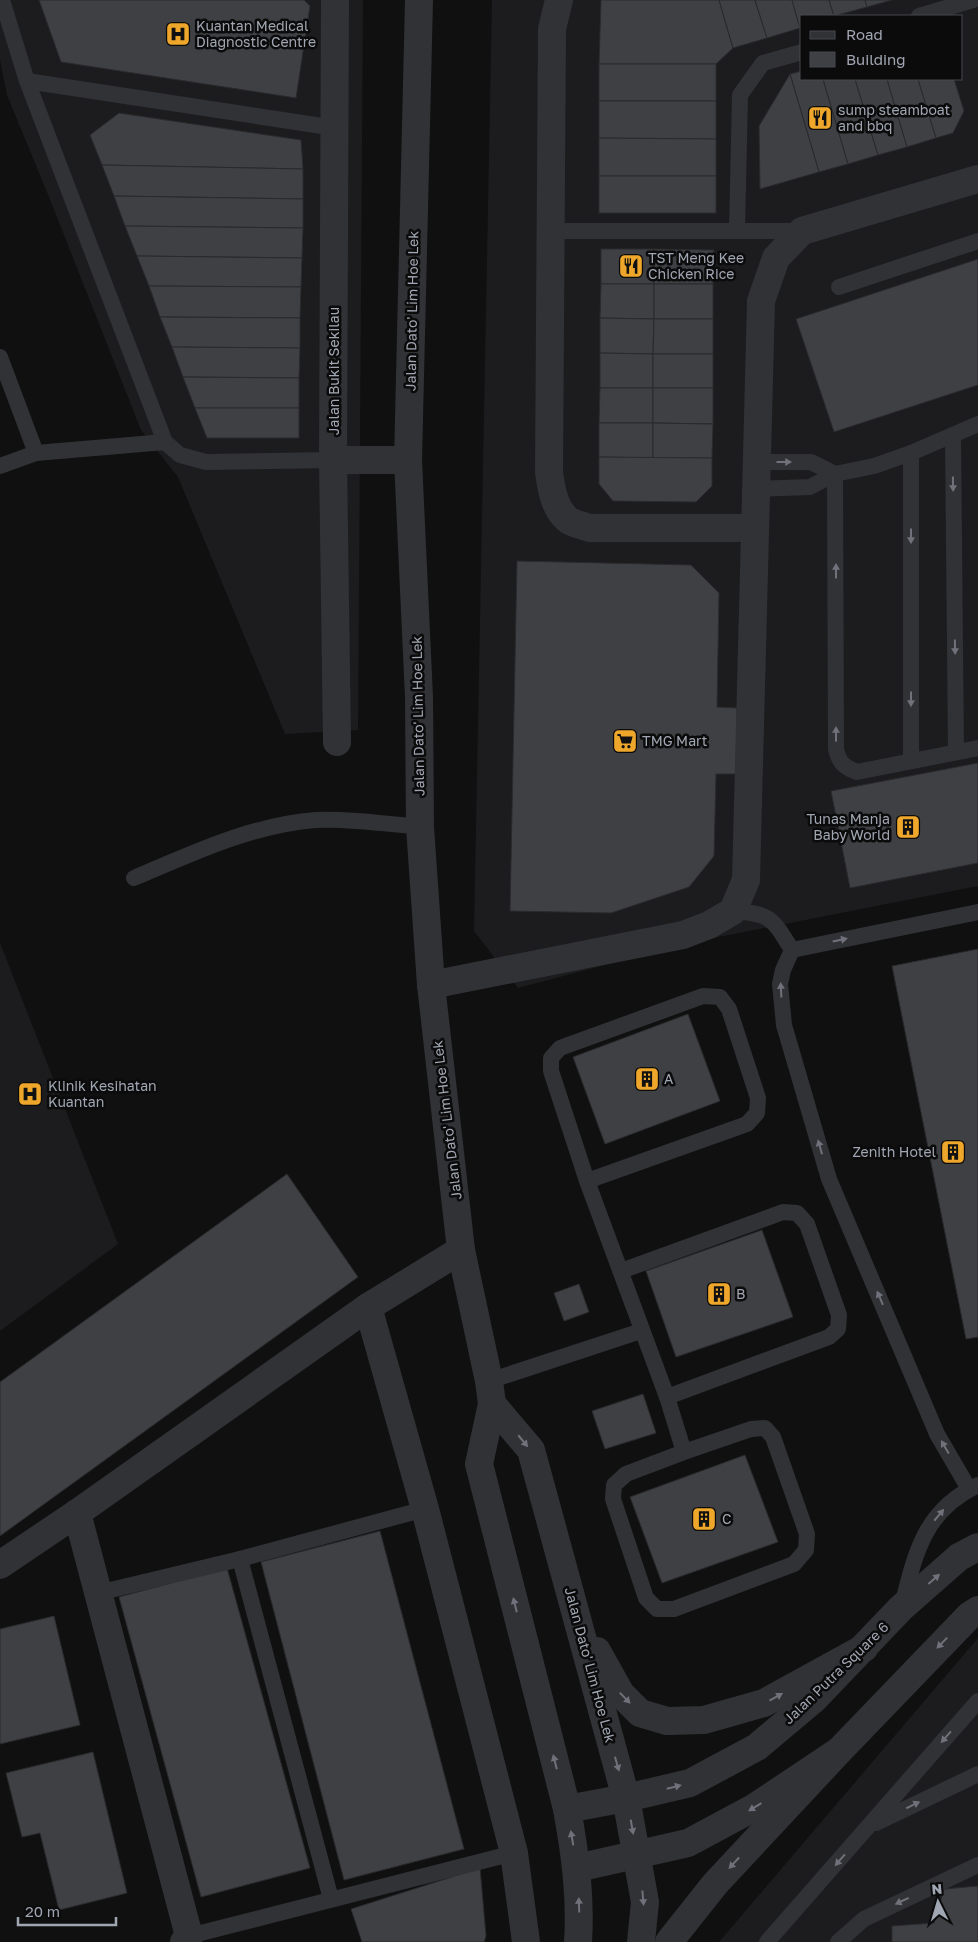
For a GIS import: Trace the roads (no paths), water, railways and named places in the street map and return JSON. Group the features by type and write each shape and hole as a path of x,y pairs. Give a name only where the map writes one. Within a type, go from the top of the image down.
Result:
{"street":[{"name":"Jalan Bukit Sekilau","path":"335,0 333,460 337,742"},
{"name":"Jalan Dato' Lim Hoe Lek","path":"432,0 422,8 408,460 419,697 420,827 431,985 462,1250 491,1392 478,1464 567,1809 577,1868 580,1924 578,1942"},
{"path":"559,0 552,29 549,472 558,507 568,520 590,528 755,528"},
{"path":"431,985 682,935 709,925 733,911 746,880 761,301 776,258 802,231 978,179"},
{"path":"333,460 408,460"},
{"path":"0,1565 77,1513 368,1307 462,1250"},
{"path":"368,1307 425,1509 514,1853 526,1942"},
{"name":"Jalan Dato' Lim Hoe Lek","path":"491,1392 531,1450 626,1798 645,1902 641,1942"},
{"path":"77,1513 187,1939"},
{"name":"Jalan Putra Square 6","path":"567,1809 690,1783 757,1747 814,1699 901,1608 959,1557 978,1547"},
{"path":"669,1942 715,1884 956,1628 978,1610"},
{"path":"574,1611 621,1694 640,1713 667,1721 704,1720 764,1704 864,1648"},
{"path":"577,1868 688,1843 755,1807 839,1751"}],"lane":[{"path":"2,0 27,81 166,442 180,454 206,462 333,460"},
{"path":"922,15 973,0"},
{"path":"737,231 740,95 763,63 800,53"},
{"path":"27,81 335,128"},
{"path":"551,231 802,231"},
{"path":"839,287 978,240"},
{"path":"0,357 36,452"},
{"path":"757,489 810,487 835,474 874,466 978,424"},
{"path":"953,435 956,752"},
{"path":"0,466 36,452 166,442"},
{"path":"911,452 911,761"},
{"path":"756,462 811,462 835,474"},
{"path":"810,487 811,462"},
{"path":"835,474 836,749 839,761 846,768 857,772 978,748"},
{"path":"134,878 229,838 286,823 318,820 420,827"},
{"path":"733,911 756,913 773,921 792,950"},
{"path":"792,950 978,912"},
{"path":"792,950 783,970 780,984 784,1024 829,1179 937,1434 974,1487 942,1510 925,1532 914,1556 901,1608"},
{"path":"586,1181 747,1124 757,1113 758,1098 729,1009 720,997 703,996 560,1048 551,1058 551,1071 586,1181 667,1396 684,1452"},
{"path":"621,1271 783,1212 797,1213 808,1224 839,1315 838,1329 829,1337 667,1396"},
{"path":"491,1392 641,1331"},
{"path":"765,1428 773,1437 807,1534 806,1550 794,1564 674,1609 657,1609 646,1598 613,1499 614,1485 626,1474 684,1452 751,1429 765,1428"},
{"path":"98,1593 240,1559 425,1509"},
{"path":"240,1559 331,1899"},
{"path":"767,1942 978,1701"},
{"path":"869,1826 978,1774"},
{"path":"187,1939 331,1899 514,1853"},
{"path":"838,1942 864,1919 978,1865"}],"place":[{"name":"Kuantan Medical Diagnostic Centre","path":"178,34"},
{"name":"sump steamboat and bbq","path":"820,118"},
{"name":"TST Meng Kee Chicken Rice","path":"631,266"},
{"name":"TMG Mart","path":"625,741"},
{"name":"Tunas Manja Baby World","path":"908,827"},
{"name":"A","path":"647,1079"},
{"name":"Klinik Kesihatan Kuantan","path":"30,1094"},
{"name":"Zenith Hotel","path":"953,1152"},
{"name":"B","path":"719,1294"},
{"name":"C","path":"704,1519"}]}
